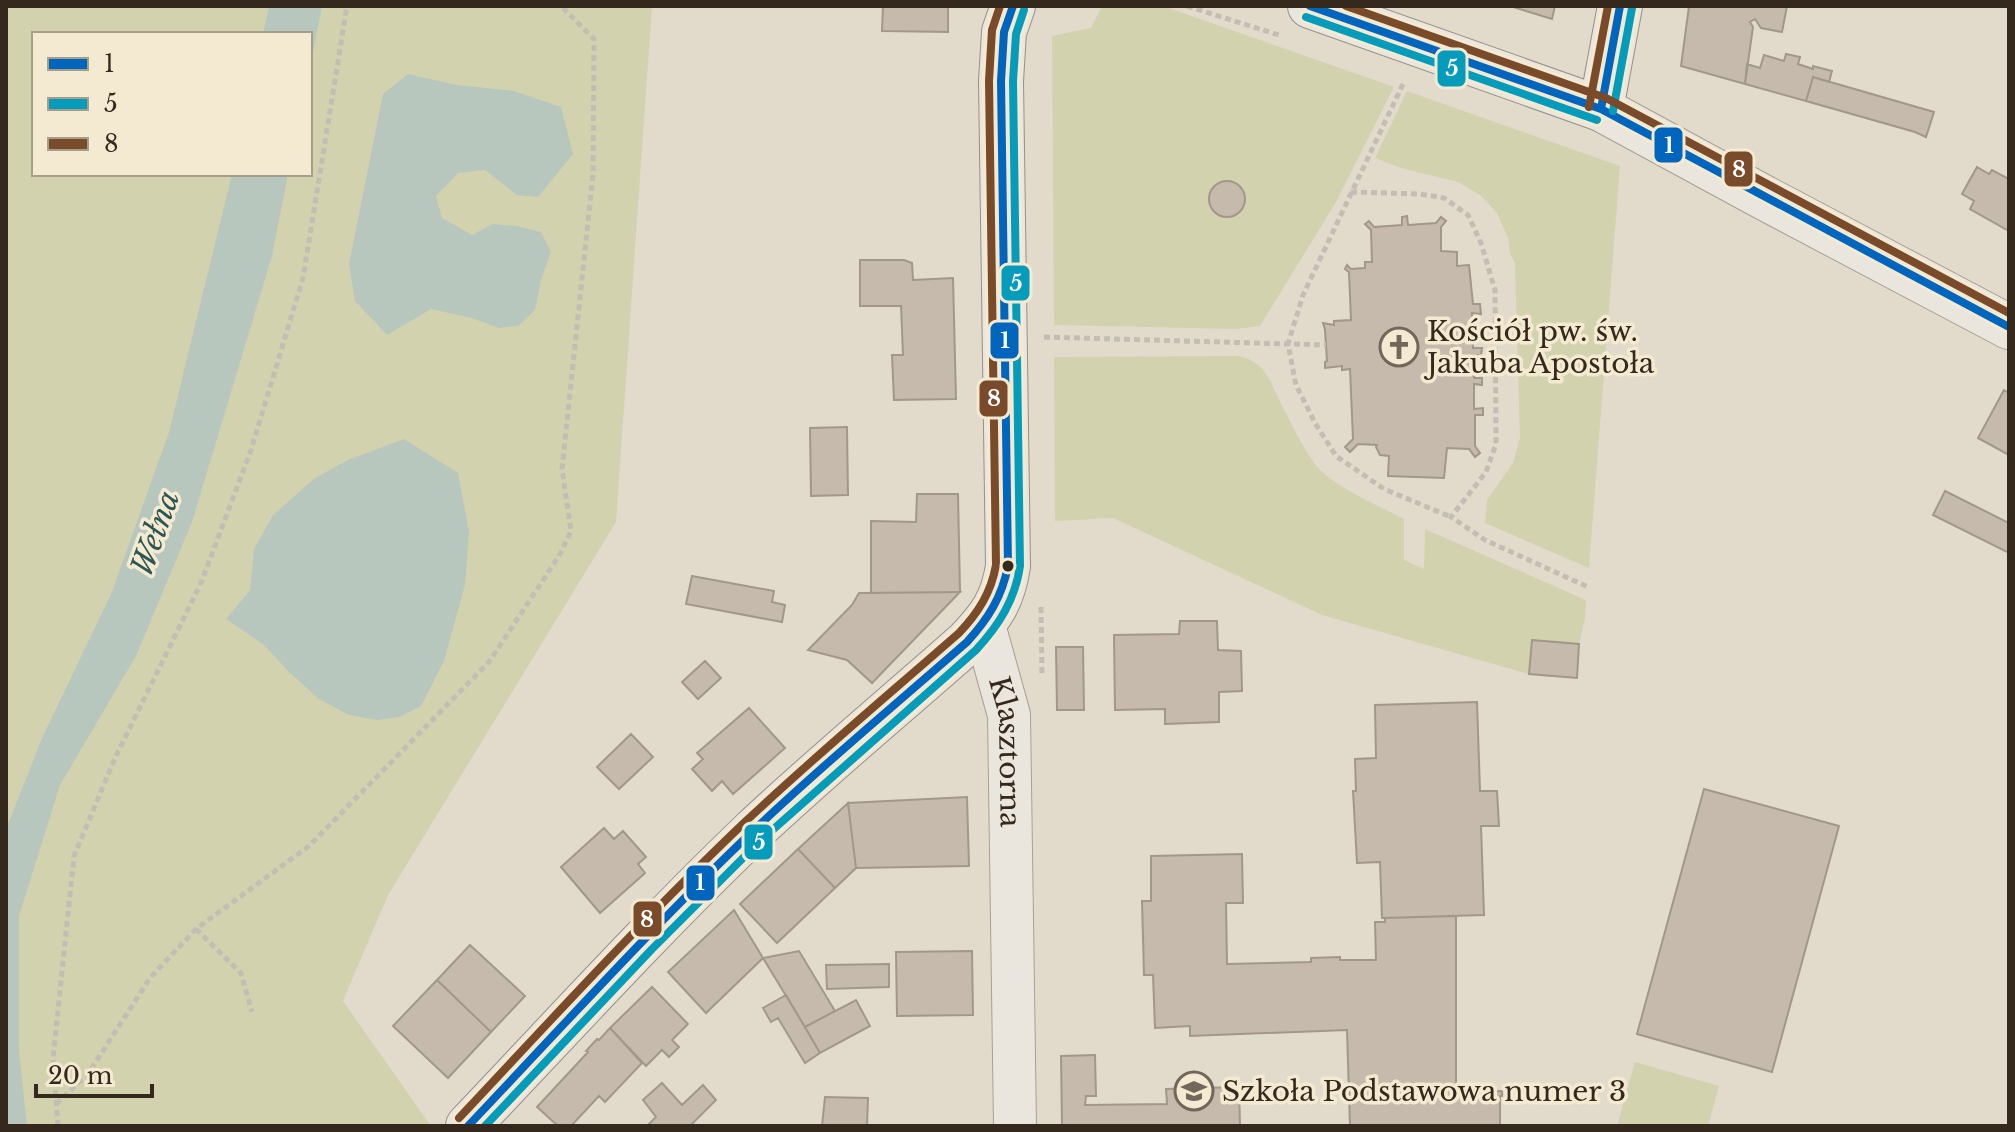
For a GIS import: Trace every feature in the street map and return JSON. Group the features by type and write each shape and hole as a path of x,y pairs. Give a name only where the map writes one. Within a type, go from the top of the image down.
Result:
{"main road":[{"path":"468,1126 751,833 828,761 942,664 993,613 1004,590 1008,566 1001,81 1004,32 1013,6"},
{"path":"1310,6 1601,109 2009,327"},
{"path":"1601,109 1620,6"}],"street":[{"name":"Klasztorna","path":"984,625 1009,715 1015,1126"}],"path":[{"path":"58,1126 53,1059 74,856 115,758 201,583 251,450 303,278 347,6"},
{"path":"56,1104 88,1074 150,978 196,929 309,846 489,662 559,556 571,531 562,469 593,174 594,39 561,6"},
{"path":"1406,78 1303,295 1288,344 1296,385 1336,456 1384,489 1451,517 1485,540 1588,587"},
{"path":"1351,192 1420,194 1444,198 1468,215 1481,243 1495,290 1496,444 1486,472 1451,517"},
{"path":"1035,337 1326,345"},
{"path":"196,929 241,973 252,1012"}],"green space":[{"path":"6,6 652,6 616,522 388,895 343,1001 431,1126 6,1126"},
{"path":"1102,6 1163,6 1394,87 1336,202 1260,326 1236,329 1054,325 1052,36 1091,28"},
{"path":"1407,91 1620,166 1589,568 1485,523 1487,500 1513,463 1520,438 1515,263 1497,213 1480,195 1458,182 1375,158"},
{"path":"1239,356 1249,359 1263,370 1303,445 1323,472 1344,488 1404,519 1404,560 1424,569 1425,529 1586,600 1579,644 1532,640 1529,674 1322,615 1113,518 1055,521 1054,357"},
{"path":"1635,1062 1719,1086 1708,1126 1617,1126"}],"water":[{"path":"269,6 322,6 312,58 312,32 263,32"},
{"path":"408,74 457,85 514,91 561,107 573,154 538,197 517,195 485,170 458,173 436,196 442,218 472,235 493,224 541,232 551,252 535,310 518,326 499,328 431,309 387,335 355,301 349,264 383,94"},
{"name":"Wełna","path":"232,176 288,176 272,256 192,522 136,656 60,785 19,916 19,1052 27,1126 6,1126 6,829 43,736 112,592 169,432"},
{"path":"404,439 458,473 469,532 465,585 444,661 421,706 399,717 377,720 349,715 319,699 264,645 226,619 250,590 254,549 273,515 315,478 348,460"}],"building":[{"path":"883,6 948,6 948,32 882,31"},
{"path":"1510,6 1555,6 1552,19"},
{"path":"1689,6 1787,6 1782,32 1761,28 1755,19 1750,22 1753,27 1745,84 1681,66"},
{"path":"1786,54 1800,57 1798,64 1832,71 1829,82 1813,77 1806,101 1745,84 1747,64 1760,68 1764,55 1784,61"},
{"path":"1813,77 1934,112 1926,137 1806,101"},
{"path":"1977,167 1989,174 1992,170 2009,179 2007,230 1970,209 1974,201 1962,194"},
{"path":"1227,181 1240,186 1245,199 1240,212 1227,217 1214,212 1209,199 1214,186"},
{"name":"Kościół pw. św. Jakuba Apostoła","path":"1407,216 1408,225 1436,223 1441,217 1446,221 1441,227 1441,251 1457,252 1457,266 1469,265 1473,304 1480,304 1481,314 1472,313 1473,348 1482,348 1481,355 1473,355 1474,378 1482,378 1482,385 1474,384 1474,409 1483,408 1483,415 1475,415 1475,446 1480,453 1475,457 1469,449 1447,448 1444,478 1388,476 1389,456 1380,455 1377,445 1358,444 1350,452 1345,447 1353,439 1350,369 1342,370 1342,366 1325,368 1323,323 1334,325 1334,321 1351,320 1349,272 1345,269 1347,265 1351,269 1365,268 1365,262 1372,262 1371,230 1365,224 1369,221 1374,227 1402,225 1402,217"},
{"path":"860,260 904,260 912,263 913,280 953,278 956,399 894,400 892,355 903,355 901,306 860,306"},
{"path":"2004,390 2009,393 2009,455 1978,438"},
{"path":"847,427 848,495 811,496 810,428"},
{"path":"1945,491 2009,523 2009,553 1933,515"},
{"path":"917,494 958,494 960,592 871,593 871,521 916,522"},
{"path":"692,576 774,591 772,602 785,605 782,622 686,604"},
{"path":"960,592 872,683 847,660 808,650 852,605 859,593"},
{"path":"1180,621 1217,621 1218,650 1241,651 1242,691 1219,692 1219,722 1165,724 1165,709 1115,710 1114,635 1179,634"},
{"path":"1532,640 1579,644 1577,678 1529,674"},
{"path":"1056,647 1083,647 1084,710 1057,710"},
{"path":"705,661 721,678 698,699 682,682"},
{"path":"1477,702 1480,791 1497,791 1499,826 1481,826 1484,915 1382,918 1380,862 1357,863 1353,791 1356,791 1355,759 1376,758 1375,705"},
{"path":"749,708 785,748 733,794 722,781 712,791 692,769 703,759 697,753"},
{"path":"631,734 653,757 619,789 597,767"},
{"path":"1704,789 1839,826 1772,1072 1637,1034"},
{"path":"967,797 969,866 856,868 848,803"},
{"path":"848,803 856,868 835,888 798,849"},
{"path":"604,828 614,839 623,831 646,857 638,864 645,873 600,913 561,867"},
{"path":"798,849 835,888 777,943 740,904"},
{"path":"1242,854 1243,903 1226,903 1227,964 1311,962 1311,958 1340,957 1340,960 1376,960 1375,922 1385,922 1385,918 1456,916 1456,1093 1502,1091 1500,1126 1350,1126 1347,1030 1190,1036 1190,1026 1155,1028 1153,975 1144,975 1142,901 1151,901 1151,856"},
{"path":"734,910 763,958 706,1013 668,972"},
{"path":"470,945 525,996 491,1032 437,980"},
{"path":"799,951 835,1011 805,1027 763,958"},
{"path":"972,951 973,1015 897,1016 896,952"},
{"path":"889,964 889,987 827,989 826,965"},
{"path":"437,980 491,1032 448,1078 393,1026"},
{"path":"652,987 688,1024 672,1040 679,1047 669,1057 662,1050 646,1066 610,1028"},
{"path":"786,995 820,1053 805,1063 778,1018 771,1022 763,1008"},
{"path":"856,1000 870,1026 820,1053 805,1027"},
{"path":"610,1028 642,1063 605,1102 599,1096 571,1126 558,1126 537,1107"},
{"path":"1095,1055 1096,1096 1086,1096 1085,1105 1167,1104 1166,1089 1239,1087 1240,1126 1062,1126 1061,1056"},
{"path":"662,1083 682,1105 703,1085 716,1100 690,1126 647,1126 656,1117 643,1100"},
{"path":"825,1097 868,1098 867,1126 822,1126"}],"transit line":[{"name":"8","path":"459,1118 708,858 797,774 959,633 987,594 996,565 989,81 992,30 1000,6"},
{"name":"1","path":"468,1126 643,940 752,832 967,642 998,598 1008,566 1001,81 1004,32 1013,6"},
{"name":"1","path":"1310,6 1601,109 2009,327"},
{"name":"8","path":"1346,6 1606,98 2009,313"},
{"name":"8","path":"1589,107 1608,6"},
{"name":"1","path":"1601,109 1620,6"},
{"name":"5","path":"1613,111 1632,8"},
{"name":"5","path":"485,1126 652,949 760,841 976,650 1010,601 1020,566 1013,81 1016,34 1024,10"},
{"name":"5","path":"1306,17 1597,120"}],"place":[{"name":"Kościół pw. św. Jakuba Apostoła","path":"1399,347"},
{"name":"Szkoła Podstawowa numer 3","path":"1194,1091"}]}
